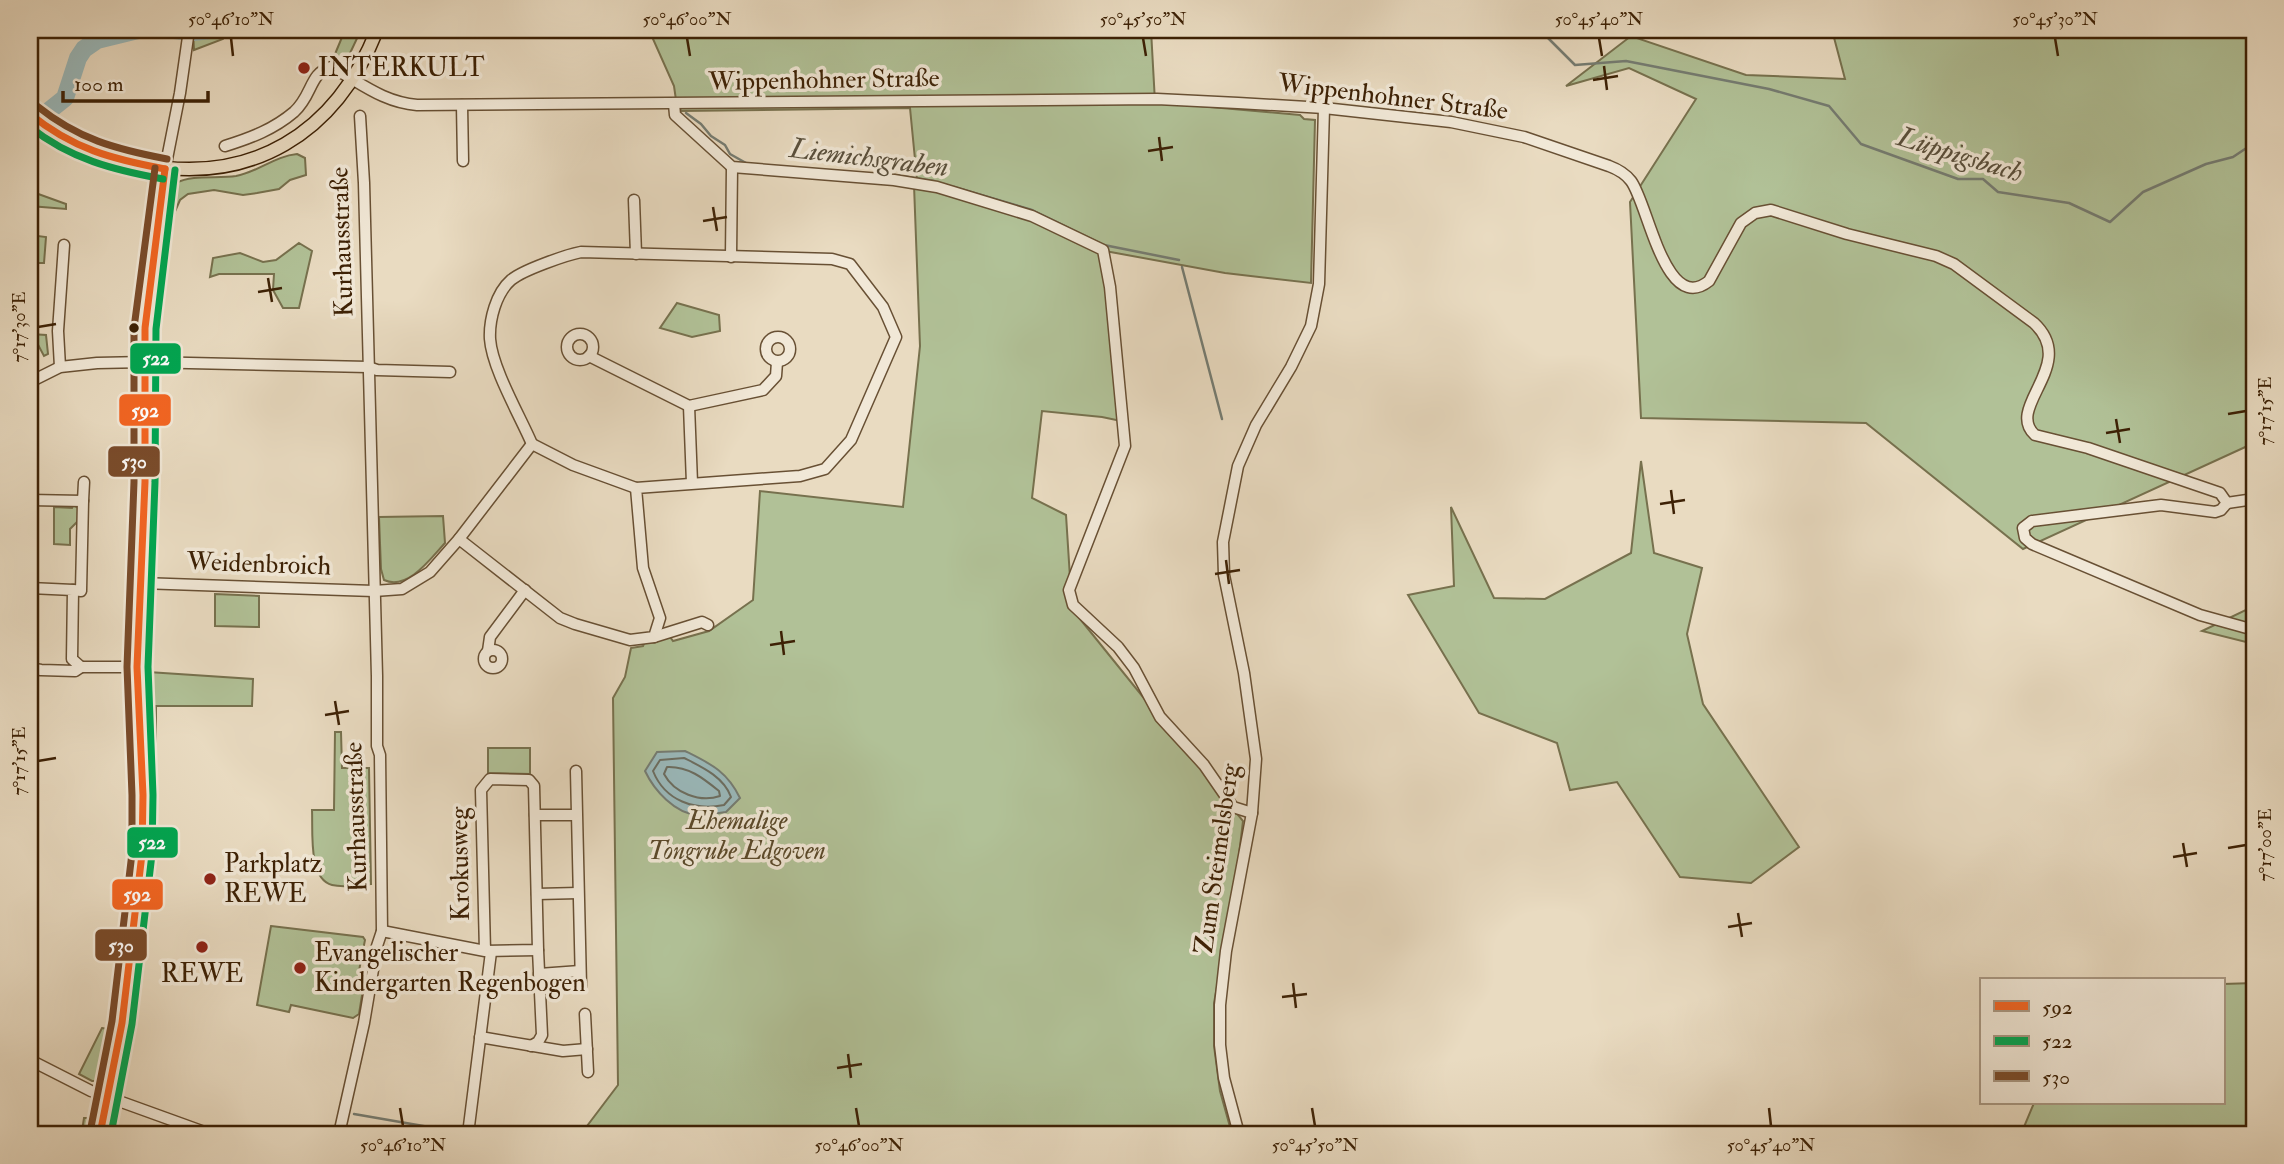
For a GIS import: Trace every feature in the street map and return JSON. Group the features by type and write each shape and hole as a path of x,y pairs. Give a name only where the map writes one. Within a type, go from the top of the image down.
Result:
{"main road":[{"path":"30,114 81,149 107,158 165,169 186,170 246,161 271,151 314,125 341,97 377,30"},
{"path":"100,1134 109,1098 129,974 142,854 143,795 137,667 145,482 145,362 147,306 165,169"}],"street":[{"path":"165,169 188,35"},
{"name":"Wippenhohner Straße","path":"225,146 263,133 288,116 305,102 316,75 331,67 386,98 406,104 1157,99 1324,108 1488,128 1524,137 1616,169 1629,178 1667,267 1682,285 1691,289 1701,288 1709,281 1741,223 1755,214 1771,210 1847,234 1936,256 1954,264 2034,323 2044,335 2049,356 2046,373 2027,411 2026,419 2031,432 2088,448 2220,493 2227,503"},
{"path":"674,104 675,115 732,167 894,180 937,187 1032,216 1103,250 1110,287 1125,446 1069,590 1073,605 1118,647 1134,668 1160,717 1204,765 1233,807 1252,813"},
{"path":"462,105 463,161"},
{"name":"Zum Steimelsberg","path":"1239,1134 1224,1078 1220,1045 1220,1005 1226,951 1252,813 1256,759 1244,673 1224,575 1223,541 1238,466 1256,425 1291,367 1311,326 1316,306 1319,284 1324,108"},
{"name":"Kurhausstraße","path":"339,1134 382,932 380,872 383,860 380,755 377,746 364,183 360,116"},
{"path":"730,257 732,167"},
{"path":"634,200 636,254"},
{"path":"60,367 58,331 64,245"},
{"path":"581,252 730,257 832,259 850,264 883,307 896,337 851,440 825,469 800,476 636,488 573,465 532,444 500,373 490,341 493,309 511,280 562,256 581,252"},
{"path":"589,356 690,406 763,390 776,376 778,362"},
{"path":"30,382 60,367 145,362 368,367 377,370 450,372"},
{"path":"690,406 692,483"},
{"name":"Weidenbroich","path":"141,583 374,591 401,589 430,572 459,539 532,444"},
{"path":"30,629 30,588 81,591 84,482"},
{"path":"636,488 643,568 660,618 654,637"},
{"path":"2254,499 2227,503 2215,512 2161,505 2032,522 2025,525 2023,531 2028,541 2044,549 2200,615 2254,630"},
{"path":"30,500 83,501"},
{"path":"459,539 560,618 575,624 630,640 654,637 702,622 708,625"},
{"path":"73,590 72,659 81,667"},
{"path":"493,670 501,664 502,657 497,650 488,651 490,637 525,590"},
{"path":"30,664 41,670 75,671 81,667 137,667"},
{"path":"576,771 582,986"},
{"name":"Krokusweg","path":"468,1132 488,951 481,790 490,779 529,780 534,786 535,815"},
{"path":"531,1046 538,1042 542,1035 535,815 576,815"},
{"path":"537,894 578,893"},
{"path":"382,932 488,951 538,950"},
{"path":"538,974 580,971"},
{"path":"584,1014 588,1072"},
{"path":"480,1037 563,1051 587,1049"},
{"path":"30,1060 75,1084 109,1098 211,1134"}],"green space":[{"path":"193,30 230,30 223,39 194,50"},
{"path":"345,30 361,30 343,68 335,62 335,54"},
{"name":"Ehemalige Tongrube Edgoven","path":"649,30 1151,30 1155,102 1300,115 1304,119 1315,120 1311,283 1225,273 1105,251 1121,421 1042,411 1032,498 1066,515 1072,609 1243,821 1235,888 1214,1003 1214,1046 1220,1091 1232,1134 581,1134 618,1085 613,698 625,677 631,648 643,646 646,639 668,634 673,641 709,631 753,600 760,491 903,507 920,346 914,185 917,180 910,108 681,111 674,86"},
{"path":"1832,30 2254,30 2254,443 2023,549 1866,423 1641,418 1630,202 1696,99 1629,68 1566,86 1631,36 1746,75 1845,79"},
{"path":"297,154 305,158 306,175 290,180 279,189 257,193 243,195 214,190 188,194 180,200 170,223 165,223 167,196 176,183 197,178 236,176"},
{"path":"30,191 66,204 66,209 30,206"},
{"path":"30,235 46,237 44,263 32,263 30,293"},
{"path":"299,243 312,251 299,308 283,308 273,290 274,274 219,274 210,277 213,258 240,253 263,262 276,260"},
{"path":"677,303 719,315 720,331 692,337 660,328"},
{"path":"30,334 46,335 48,354 44,356 35,339 30,342"},
{"path":"1641,461 1654,553 1702,568 1687,634 1703,704 1799,847 1751,883 1680,877 1617,782 1570,790 1557,743 1479,713 1408,595 1454,586 1451,507 1494,598 1545,599 1631,553"},
{"path":"73,505 80,509 78,521 70,529 70,545 54,544 54,507 72,508"},
{"path":"443,516 445,543 433,557 402,581 384,580 381,569 379,517"},
{"path":"215,594 259,596 259,627 215,626"},
{"path":"2254,606 2254,644 2202,631"},
{"path":"148,672 253,679 252,706 156,706 156,777 149,777"},
{"path":"335,732 341,732 342,768 369,768 371,884 332,885 324,881 315,864 312,810 334,810"},
{"path":"488,748 530,748 530,774 488,773"},
{"path":"271,926 363,937 365,940 357,981 364,983 359,1014 353,1018 291,1005 289,1012 257,1005"},
{"path":"2254,983 2254,1134 2021,1134 2034,1104 2224,1104 2224,984"},
{"path":"102,1028 113,1030 107,1075 103,1081 92,1081 79,1074"},
{"path":"84,1118 94,1118 91,1134 30,1134 30,1125 82,1131"}],"water":[{"path":"685,751 717,769 730,781 740,798 726,812 689,814 673,806 654,786 645,771 657,752"}],"waterway":[{"path":"30,126 65,98 78,58 84,49 97,40 138,30"},
{"path":"174,30 210,30"},
{"name":"Lüppigsbach","path":"1540,30 1575,65 1626,61 1769,89 1829,106 1861,144 1958,179 1983,179 1998,192 2069,203 2110,222 2143,192 2206,164 2233,157 2254,143"},
{"name":"Liemichsgraben","path":"686,113 725,145 730,154 746,163"},
{"name":"Liemichsgraben","path":"895,175 934,181"},
{"name":"Liemichsgraben","path":"954,187 1032,210 1104,245 1179,260"},
{"name":"Liemichsgraben","path":"1182,267 1222,419"},
{"path":"354,1114 458,1132"},
{"path":"475,1133 480,1134"}],"transit line":[{"name":"530","path":"37,106 82,135 167,159"},
{"name":"592","path":"30,114 62,136 94,151 165,169"},
{"name":"522","path":"30,127 61,147 93,162 163,179"},
{"name":"530","path":"90,1132 112,1021 132,853 127,667 134,482 134,328 155,168"},
{"name":"592","path":"100,1134 122,1023 142,854 143,795 137,667 145,482 145,328 165,169"},
{"name":"522","path":"111,1134 132,1024 152,854 153,795 148,667 155,482 156,329 175,170"}],"place":[{"name":"INTERKULT","path":"304,68"},
{"name":"Parkplatz REWE","path":"210,879"},
{"name":"REWE","path":"202,947"},
{"name":"Evangelischer Kindergarten Regenbogen","path":"300,968"}]}
